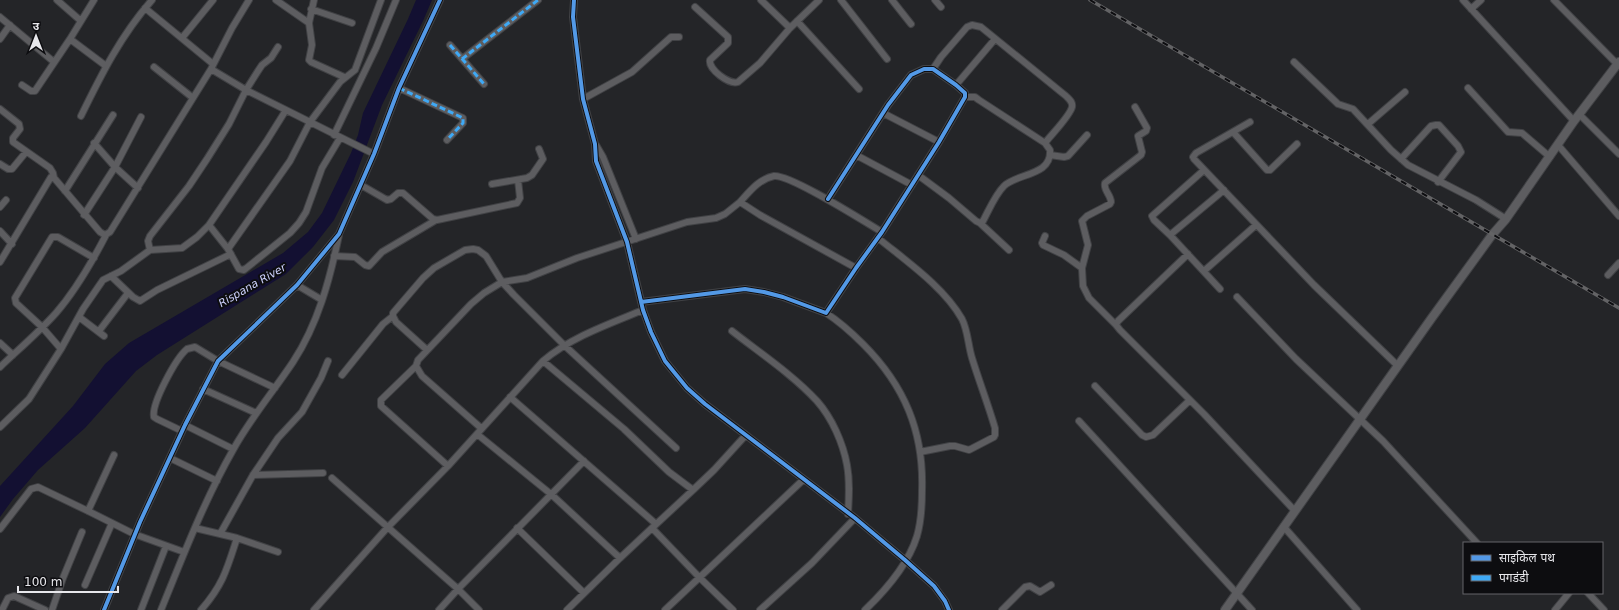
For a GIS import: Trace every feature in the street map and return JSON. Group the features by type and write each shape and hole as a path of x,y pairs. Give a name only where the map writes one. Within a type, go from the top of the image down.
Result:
{"main road":[{"path":"1225,610 1284,527 1294,510 1361,419 1492,235 1506,219 1574,121 1618,63"}],"street":[{"path":"57,0 81,21"},
{"path":"22,84 31,91 34,91 70,39 94,0"},
{"path":"81,116 106,66 124,36 152,0"},
{"path":"182,38 213,0"},
{"path":"0,367 42,327 63,304 94,258 106,235 110,232 138,188 212,66 249,0"},
{"path":"276,0 309,23"},
{"path":"314,0 309,23 312,41 310,61 344,78"},
{"path":"111,276 128,293 137,300 141,301 157,290 229,251 290,161 310,122 344,78 352,73 358,64 381,0"},
{"path":"209,225 229,251 239,269 244,270 295,228 306,212 322,168 396,0"},
{"path":"161,610 184,552 233,449 302,346 322,300 339,234 361,185 371,153 440,0"},
{"path":"574,0 574,17 583,99 595,144 596,161 628,242 643,310 660,351 687,388 745,436 855,518 905,560 934,586 945,601 949,610"},
{"path":"762,0 790,28"},
{"path":"840,0 887,59"},
{"path":"892,0 911,24"},
{"path":"935,0 941,7"},
{"path":"1463,0 1574,121"},
{"path":"1471,8 1481,0"},
{"path":"1554,0 1618,63"},
{"path":"462,59 536,1"},
{"path":"695,7 728,37 728,43 710,60 709,64 711,68 731,83 738,82 760,63 814,2"},
{"path":"145,8 182,38 212,66 246,90 371,153"},
{"path":"312,9 352,23"},
{"path":"0,17 54,62"},
{"path":"797,21 859,88"},
{"path":"0,39 10,24"},
{"path":"933,68 952,44 970,25 978,26 1072,102 1069,113 1045,143"},
{"path":"583,99 632,72 671,37 679,37"},
{"path":"70,39 106,66"},
{"path":"956,85 995,39"},
{"path":"450,45 484,84"},
{"path":"150,250 148,241 150,236 185,191 207,159 230,124 246,90 258,71 262,65 271,58 278,47"},
{"path":"1294,62 1338,104 1353,109 1408,165 1438,182 1476,200 1506,219"},
{"path":"154,67 193,98"},
{"path":"828,199 897,91 911,75 924,69 933,68 956,85 965,94 965,97"},
{"path":"399,88 463,118 463,123 447,140"},
{"path":"1468,88 1508,132 1521,132 1550,157"},
{"path":"1368,124 1405,92"},
{"path":"965,97 975,97 1045,143 1050,150 1050,155 1045,164 1036,172 1013,180 1004,186 980,223"},
{"path":"826,313 882,232 939,142 965,97"},
{"path":"1135,107 1147,128 1146,131 1138,136 1142,154 1105,183 1104,187 1112,200 1110,204 1083,219 1082,225 1088,245 1082,268 1083,286 1089,298 1190,400 1294,510"},
{"path":"0,109 19,124 20,129 13,137 12,141 50,168 54,178 84,215 100,232 106,235"},
{"path":"0,427 29,399 102,281 150,250 182,248 197,237 209,225 286,110"},
{"path":"883,113 939,142"},
{"path":"65,191 113,115"},
{"path":"1580,115 1619,154"},
{"path":"84,215 115,167 141,117"},
{"path":"1250,122 1194,155 1194,159 1314,285 1398,366"},
{"path":"1401,159 1431,126 1439,125 1458,146 1461,152 1438,182"},
{"path":"1233,132 1266,170 1270,170 1297,144"},
{"path":"1050,155 1062,157 1068,156 1087,135"},
{"path":"94,143 115,167 138,188"},
{"path":"595,144 603,157 636,239"},
{"path":"1558,145 1619,216"},
{"path":"492,184 527,178 532,175 543,158 539,149"},
{"path":"0,164 8,169 12,169 26,152"},
{"path":"856,155 912,185"},
{"path":"1204,170 1152,216 1154,220 1220,289"},
{"path":"918,175 949,198 976,222 980,223 1009,250"},
{"path":"448,466 381,406 380,403 381,400 416,366 418,360 471,304 484,293 502,282 527,278 577,258 687,222 716,218 725,214 740,202 757,184 766,178 777,176 782,176 828,199 882,232"},
{"path":"0,262 49,179 54,178"},
{"path":"334,256 355,257 365,265 369,266 382,252 436,220 517,203 520,198 518,180"},
{"path":"361,185 387,200 391,199 398,193 403,193 436,220"},
{"path":"1170,235 1224,190"},
{"path":"0,207 6,200"},
{"path":"740,202 760,215 856,268"},
{"path":"1204,271 1256,225"},
{"path":"0,231 12,244"},
{"path":"104,610 134,534 182,431 218,361 297,285 339,234"},
{"path":"1045,236 1042,243 1043,245 1064,255 1082,268"},
{"path":"61,349 42,327 16,303 15,300 51,239 58,237 94,258"},
{"path":"878,238 940,291 962,319 972,357 995,428 994,437 969,450 950,446 920,452"},
{"path":"342,375 383,324 393,316 396,309 429,272 470,249 478,250 486,256 502,282 564,345 676,448"},
{"path":"1116,325 1118,321 1188,254"},
{"path":"1608,275 1619,263"},
{"path":"297,285 322,300"},
{"path":"641,302 745,289 764,292 783,297 826,313 838,321 882,364 898,386 908,409 918,440 923,480 920,521 916,537 905,560 889,585 865,610"},
{"path":"98,331 128,293"},
{"path":"1237,297 1296,359 1361,419 1476,542"},
{"path":"314,610 388,528 448,466 481,428 543,362 564,345 643,310"},
{"path":"393,316 401,327 427,350"},
{"path":"79,317 104,336"},
{"path":"732,331 817,401 825,412 834,427 847,464 849,483 848,514"},
{"path":"0,342 13,355"},
{"path":"182,431 154,417 153,411 163,386 184,351 187,349 195,347 218,361 275,388"},
{"path":"220,534 253,475 278,438 302,412 321,378 328,361"},
{"path":"543,362 624,429 669,472 693,490"},
{"path":"416,366 422,376 481,428"},
{"path":"1095,386 1142,435 1146,437 1153,434 1190,400"},
{"path":"203,389 256,413"},
{"path":"510,397 584,461 654,526 699,577 733,610"},
{"path":"1079,421 1252,610"},
{"path":"185,425 233,449"},
{"path":"477,434 552,495 620,558"},
{"path":"567,610 718,466 745,436"},
{"path":"88,511 114,455"},
{"path":"170,458 217,481"},
{"path":"439,610 517,528 552,495 584,461"},
{"path":"253,475 323,473"},
{"path":"332,478 458,589 479,610"},
{"path":"665,610 803,480"},
{"path":"0,529 20,501 30,489 35,487 134,534 184,552"},
{"path":"760,610 812,563 855,518"},
{"path":"85,585 112,523"},
{"path":"1284,527 1357,610"},
{"path":"195,528 237,538 278,552"},
{"path":"517,528 584,593"},
{"path":"52,610 63,578 82,532"},
{"path":"201,610 223,580 237,538"},
{"path":"141,610 166,546"},
{"path":"1002,610 1025,586 1030,586 1040,592 1051,585"},
{"path":"1555,610 1568,594"},
{"path":"1589,594 1604,610"},
{"path":"2,610 8,598 14,596 45,610"}],"water":[{"name":"Rispana River","path":"416,0 432,0 382,105 353,182 334,220 313,247 286,274 157,355 136,371 85,428 38,470 13,499 0,517 0,486 73,406 105,364 129,343 283,253 308,232 322,213 351,153 358,135 363,113"}],"railway":[{"path":"1090,0 1619,308"}],"marked path":[{"path":"462,59 538,0"},
{"path":"450,45 484,84"},
{"path":"399,88 463,118 463,123 447,140"}],"cycle path":[{"path":"104,610 140,522 185,425 218,361 297,285 339,234 374,154 399,88 440,0"},
{"path":"574,0 573,17 583,99 595,144 596,161 627,242 643,310 651,332 665,361 687,388 705,404 855,518 905,560 934,586 945,601 949,610"},
{"path":"641,302 745,289 783,297 826,313 882,232 939,142 965,97 965,93 933,69 924,69 911,75 888,105 828,199"}]}
